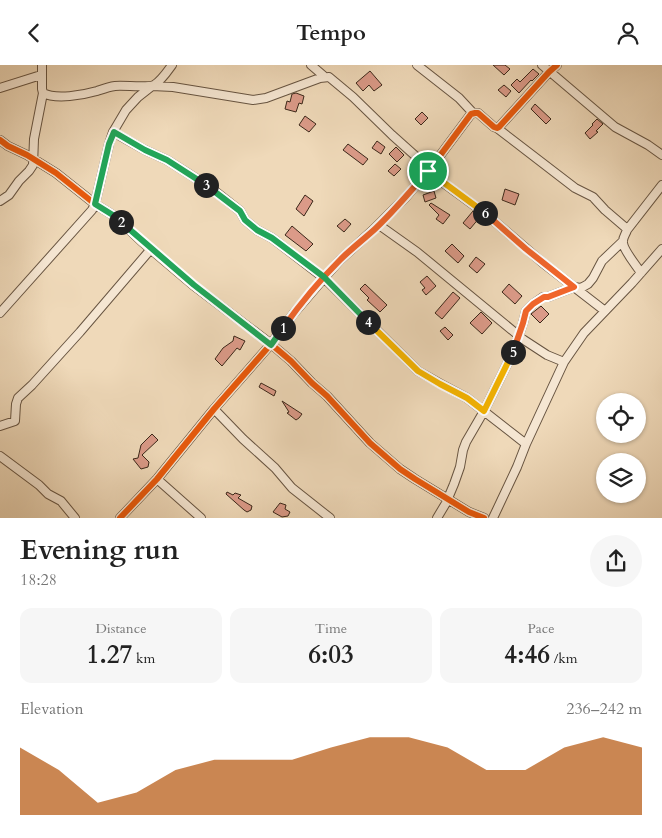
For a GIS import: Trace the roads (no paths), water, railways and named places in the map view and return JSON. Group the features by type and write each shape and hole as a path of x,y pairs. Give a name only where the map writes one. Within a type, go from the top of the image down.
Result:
{"street":[{"path":"0,201 8,195 33,165 34,139 43,93 42,65"},
{"path":"0,313 92,211 109,144 126,110 138,97 159,81 172,65"},
{"path":"311,65 353,97 429,170 486,213 526,249 605,311"},
{"path":"417,65 459,98 473,113 478,113 575,188 593,197 627,230"},
{"path":"542,65 615,127 662,155"},
{"path":"497,128 502,125 557,65"},
{"path":"0,87 42,74"},
{"path":"43,93 52,96 66,96 86,94 107,87 152,86 173,87 254,100 266,98 325,77"},
{"path":"120,518 157,479 214,409 271,345 294,313 324,277 405,198 473,113"},
{"path":"114,132 167,160 211,188 240,211 245,220 257,230 272,238 324,277 418,371 467,398 526,444"},
{"path":"0,140 56,173 95,204 116,217 194,285 291,361 379,451 400,469 474,514 484,518"},
{"path":"437,518 448,498 460,467 466,442 484,411 514,350 526,311 544,297 574,287 581,288 588,284 602,261 623,241 627,230 662,185"},
{"path":"379,225 417,252 518,336 547,355 564,363"},
{"path":"623,241 628,253 641,273"},
{"path":"0,426 16,420 18,398 80,332 151,249"},
{"path":"493,518 564,363 584,333 662,249"},
{"path":"214,409 275,468 292,488 330,518"},
{"path":"0,456 48,494 66,505 74,518"},
{"path":"157,479 201,518"}]}
